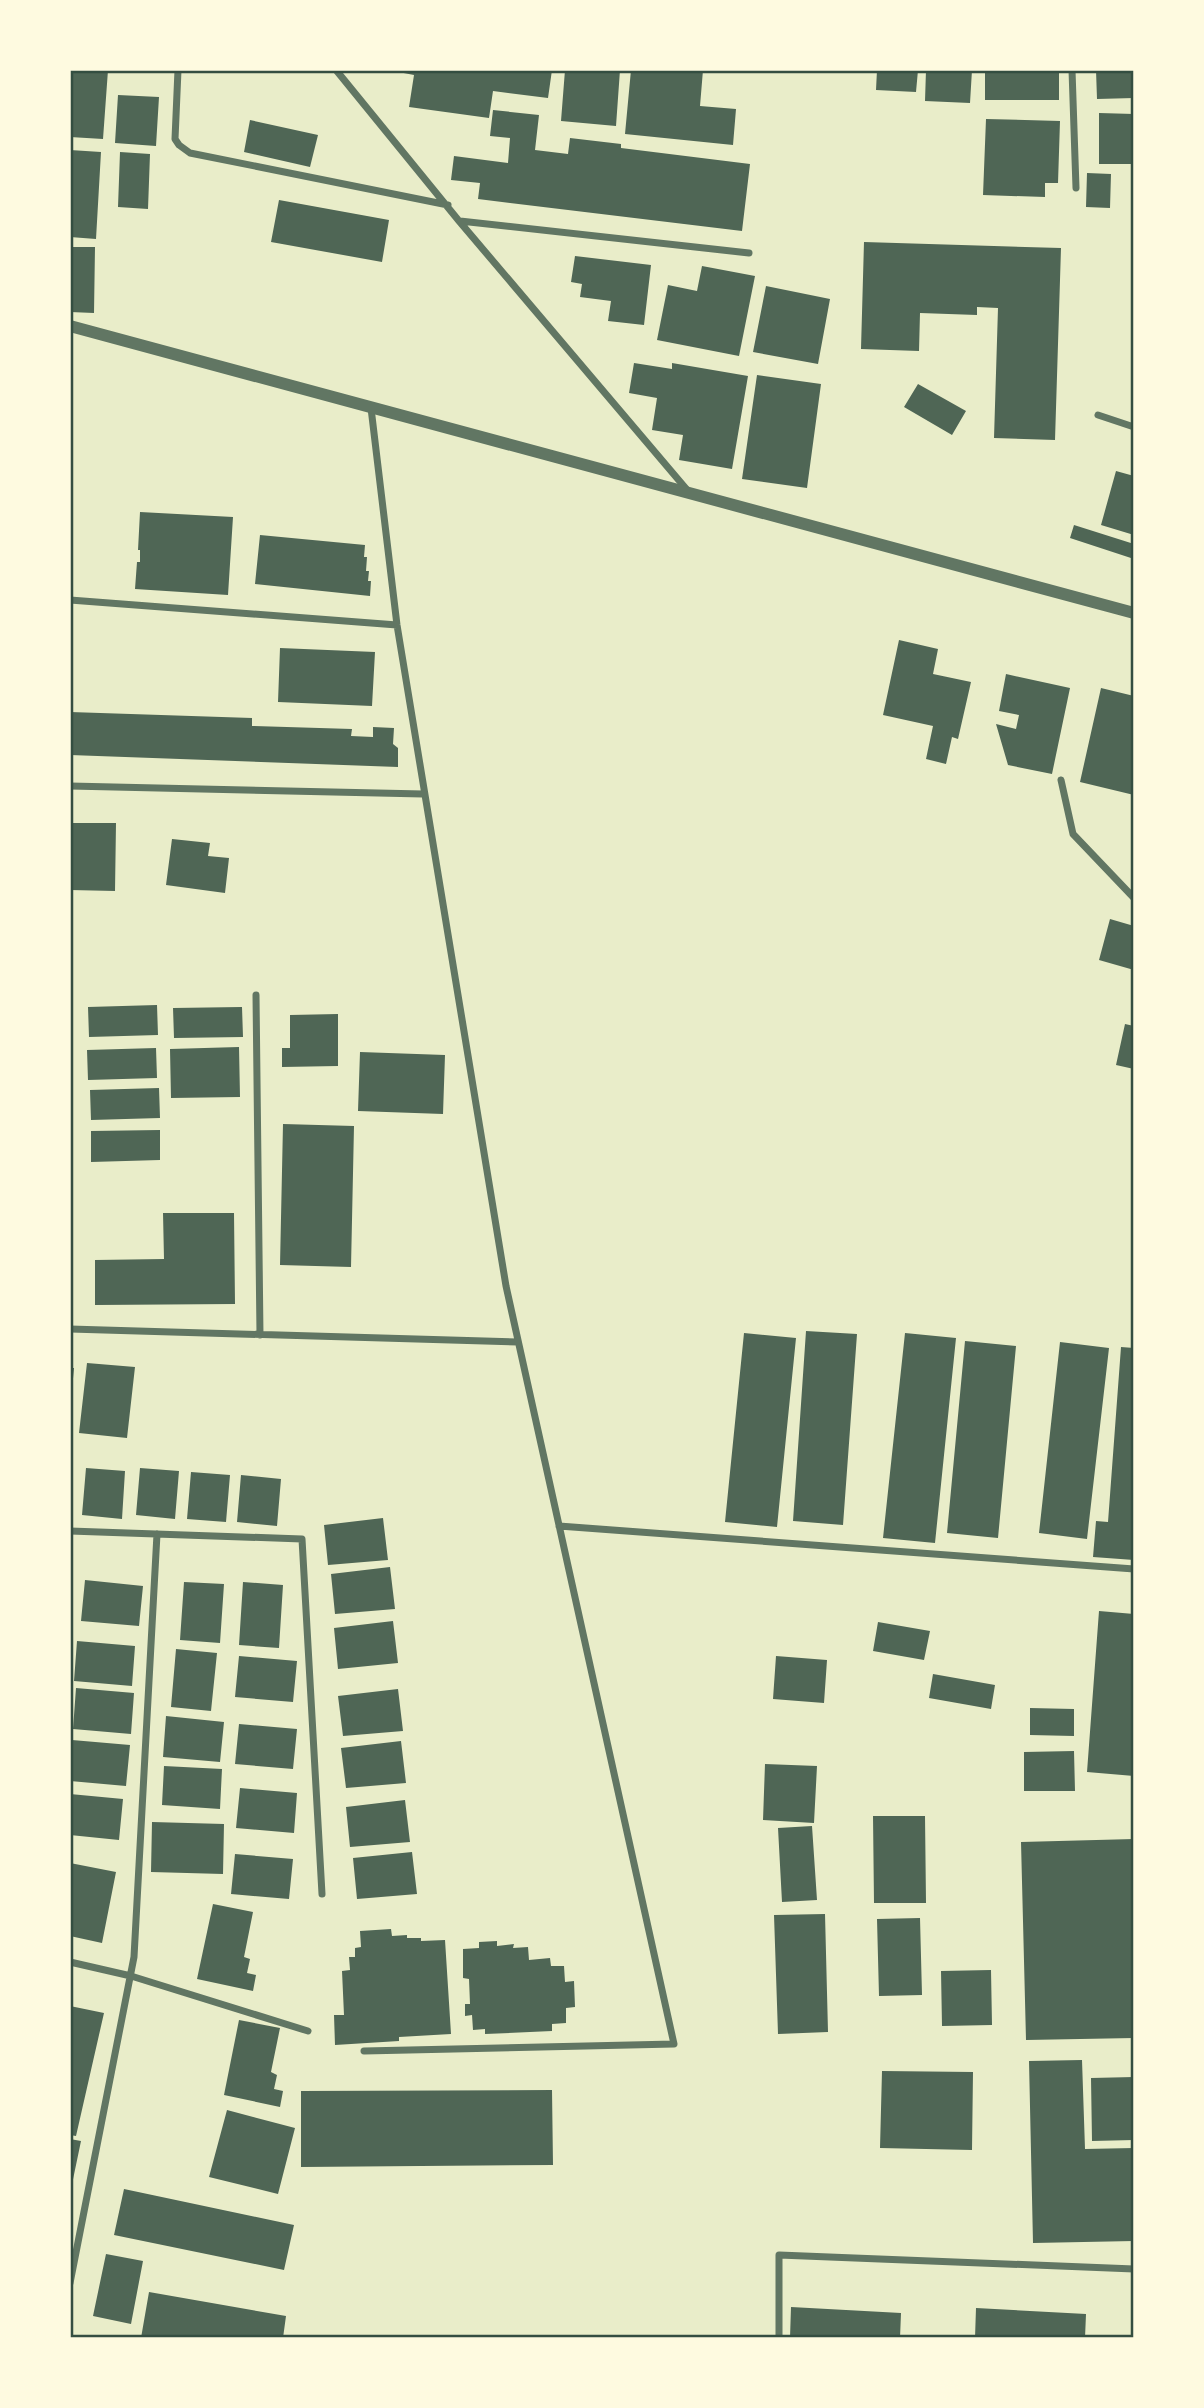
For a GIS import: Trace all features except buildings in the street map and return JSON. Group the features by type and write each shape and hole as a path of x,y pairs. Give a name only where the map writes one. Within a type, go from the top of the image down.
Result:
{"street":[{"path":"178,70 176,139 179,145 190,153 448,205"},
{"path":"335,70 459,221 691,494"},
{"path":"1072,70 1076,188"},
{"path":"459,221 749,253"},
{"path":"70,326 1134,613"},
{"path":"364,2051 674,2044 503,1272 397,625 372,408"},
{"path":"1098,415 1134,427"},
{"path":"70,600 397,625"},
{"path":"1061,780 1073,834 1134,898"},
{"path":"70,786 423,794"},
{"path":"256,995 260,1335"},
{"path":"70,1329 518,1342"},
{"path":"559,1527 1134,1569"},
{"path":"70,1531 302,1539 322,1894"},
{"path":"70,2283 134,1957 157,1534"},
{"path":"70,1962 131,1976 308,2031"},
{"path":"779,2338 779,2255 1134,2269"}]}
